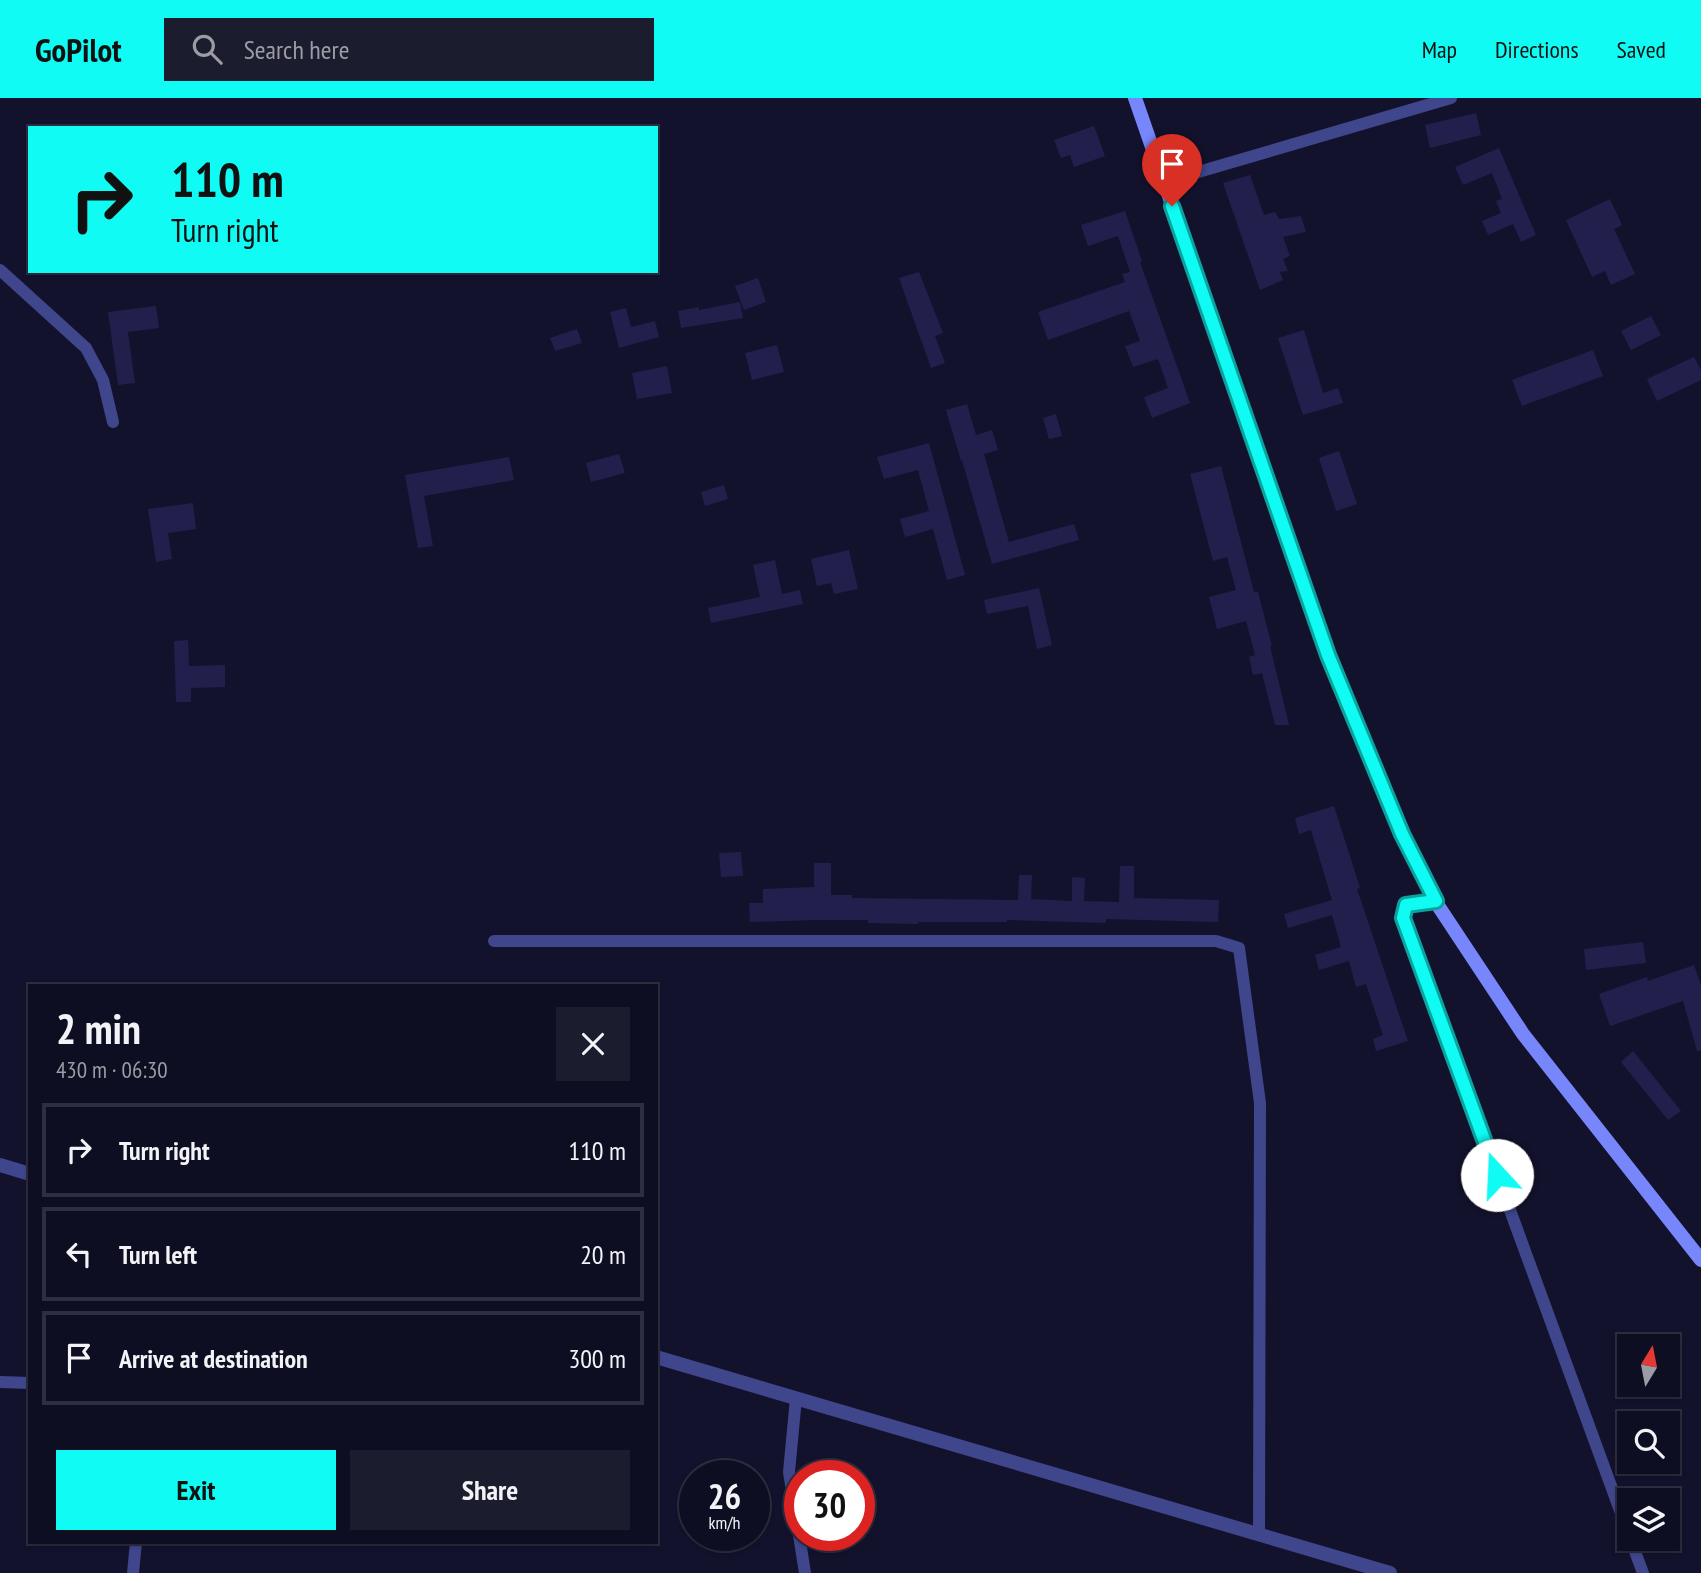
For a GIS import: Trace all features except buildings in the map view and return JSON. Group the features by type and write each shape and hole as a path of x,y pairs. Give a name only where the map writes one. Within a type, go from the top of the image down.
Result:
{"main road":[{"path":"1135,98 1328,655 1402,834 1436,901 1523,1034 1701,1260"}],"street":[{"path":"1164,182 1451,98"},
{"path":"0,270 86,348 103,380 113,422"},
{"path":"1436,901 1406,905 1403,918 1617,1502"},
{"path":"494,941 1216,941 1239,948 1260,1103 1259,1534"},
{"path":"0,1166 28,1173"},
{"path":"658,1358 1390,1573"},
{"path":"0,1382 28,1383"},
{"path":"796,1398 789,1472 805,1573"},
{"path":"132,1573 136,1544"},
{"path":"1635,1551 1643,1573"}],"route":[{"path":"1172,206 1328,655 1402,834 1436,901 1406,905 1403,918 1497,1175"}]}
